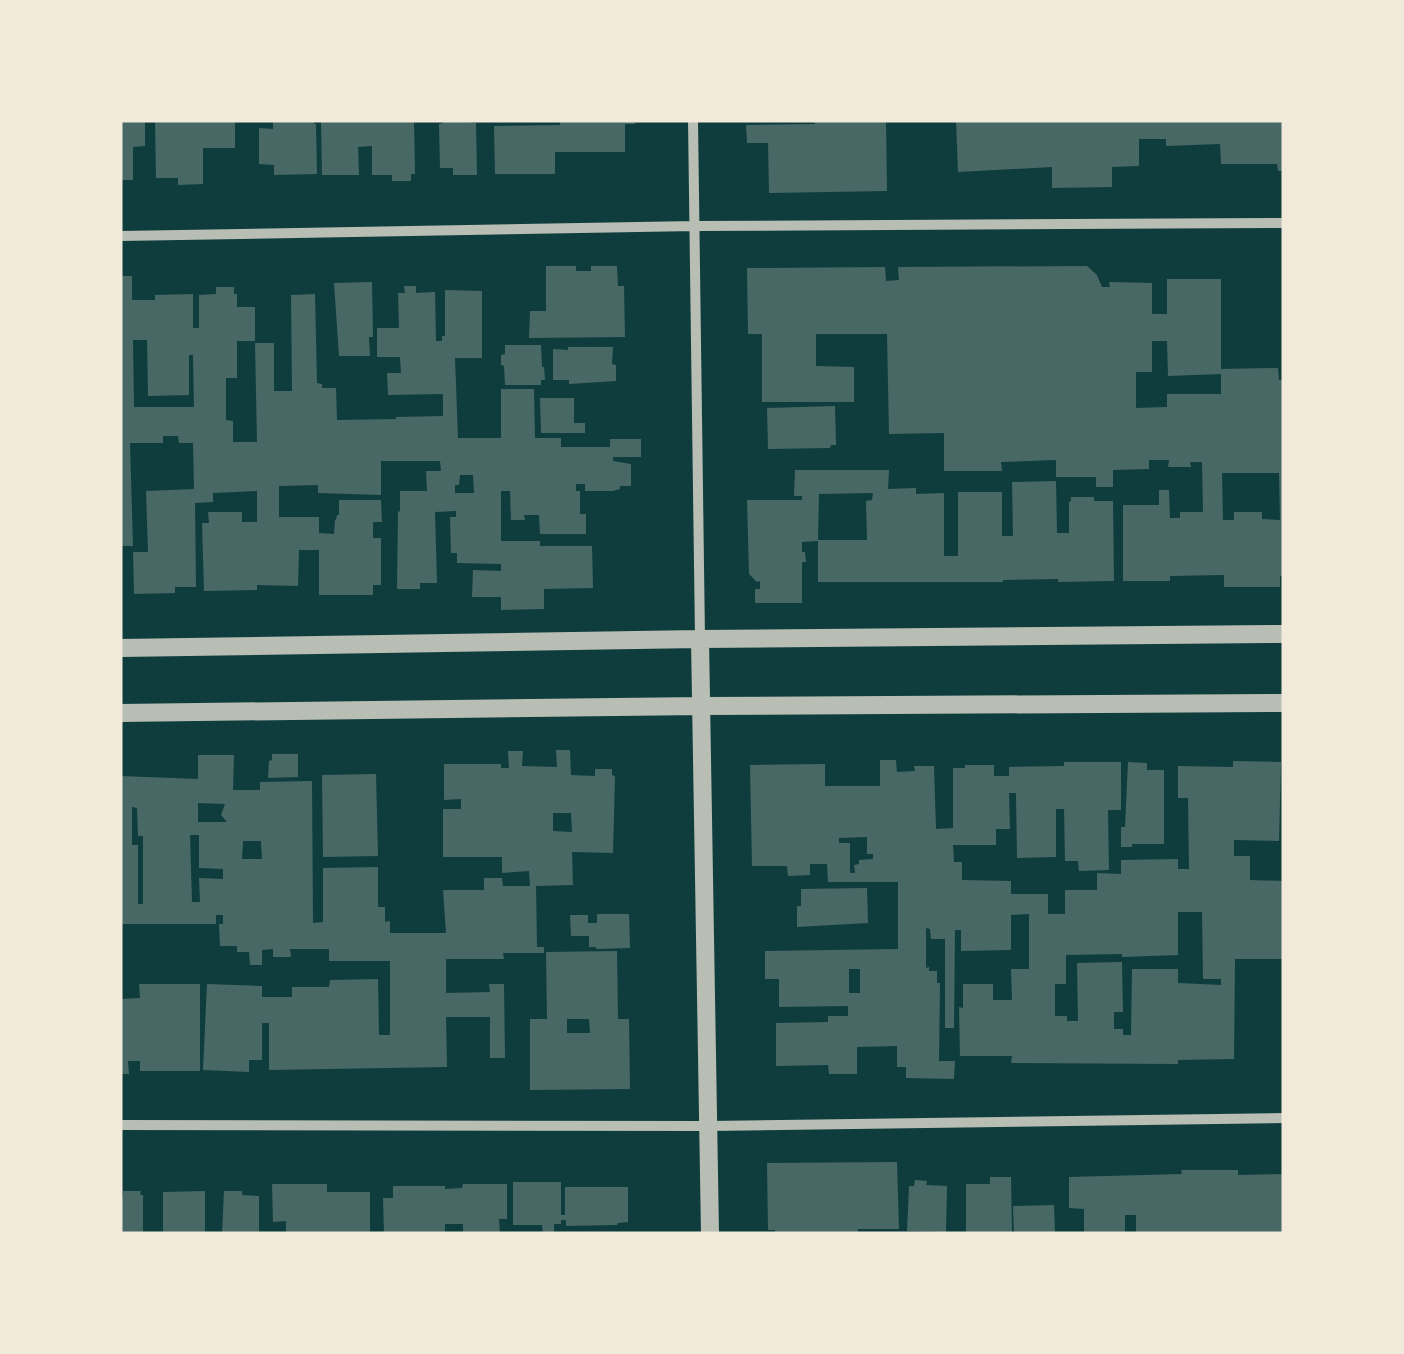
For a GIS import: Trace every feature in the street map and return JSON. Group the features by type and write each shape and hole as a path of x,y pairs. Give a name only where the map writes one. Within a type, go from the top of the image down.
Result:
{"street":[{"path":"693,120 710,1234"},
{"path":"120,236 694,226 1284,223"},
{"path":"120,648 1284,634"},
{"path":"120,713 1284,703"},
{"path":"120,1126 709,1126 1284,1118"}],"building":[{"path":"120,120 145,120 145,146 133,147 133,180 120,180"},
{"path":"155,120 235,122 235,148 203,148 203,184 178,185 178,178 156,178"},
{"path":"273,120 314,120 317,174 274,175 274,165 259,164 259,128 273,129"},
{"path":"321,120 414,120 415,174 411,174 411,181 392,181 392,175 372,175 372,146 358,147 359,175 322,175"},
{"path":"443,120 476,123 477,175 453,175 453,168 440,168 439,124"},
{"path":"560,120 635,120 635,124 625,124 625,152 555,152 555,174 495,174 494,126 560,125"},
{"path":"815,120 886,120 887,191 769,193 768,143 747,143 746,125 815,124"},
{"path":"956,120 1284,120 1284,171 1278,171 1277,164 1221,164 1220,144 1166,146 1166,139 1139,139 1139,166 1112,167 1112,187 1052,188 1052,167 958,172"},
{"path":"546,266 576,266 576,271 591,271 591,266 617,266 618,286 624,286 625,337 529,338 530,311 546,311"},
{"path":"1087,266 1102,287 1110,287 1109,282 1152,283 1152,314 1167,314 1167,279 1221,279 1221,369 1278,368 1279,380 1284,380 1284,576 1280,576 1280,587 1224,587 1224,575 1123,581 1123,505 1159,505 1159,490 1169,490 1170,518 1180,518 1180,512 1203,512 1202,462 1190,462 1191,467 1168,467 1169,460 1149,460 1149,469 1113,470 1113,487 1096,487 1096,477 1056,477 1056,460 1001,462 1002,471 944,471 944,433 889,434 887,334 816,334 816,366 854,367 854,402 762,402 762,334 748,334 747,268 885,267 886,281 899,280 898,267","holes":["1152,341 1167,341 1168,376 1221,374 1221,394 1167,394 1167,407 1136,408 1136,372 1152,372","1222,473 1279,473 1280,520 1262,519 1262,512 1234,512 1234,520 1223,520"]},
{"path":"120,276 132,276 132,300 193,294 193,328 199,328 199,295 216,294 216,287 234,287 237,307 255,307 255,341 237,341 237,378 226,378 226,420 233,421 233,442 257,442 255,343 274,343 274,391 292,391 291,295 315,294 317,383 322,388 336,388 337,420 443,416 443,394 388,395 387,373 401,373 400,357 377,357 377,328 399,328 398,293 405,293 404,286 416,286 416,293 435,292 436,341 445,336 445,290 482,291 482,358 455,358 458,438 501,438 501,389 534,389 535,438 561,438 561,447 610,447 610,439 641,439 641,457 613,457 613,461 631,464 631,486 613,491 585,491 585,484 576,484 576,491 580,491 580,514 586,514 586,534 540,534 539,515 511,520 510,491 501,491 501,541 592,546 593,588 544,589 544,609 501,610 501,597 472,597 473,570 501,571 501,564 457,563 457,553 451,553 450,517 456,517 456,511 435,512 437,583 420,583 420,589 397,589 400,491 427,491 426,471 441,471 440,461 381,461 381,495 318,493 318,485 279,486 279,517 319,517 319,533 334,534 339,500 381,500 382,522 373,522 373,538 381,538 381,585 373,585 373,595 319,595 319,550 299,550 298,586 257,585 257,590 204,591 202,523 209,523 208,512 242,512 242,522 257,522 257,491 213,493 213,502 195,503 196,587 175,587 175,593 134,594 133,552 148,552 146,491 194,489 193,443 179,443 178,436 163,436 163,443 130,443 133,546 120,546","holes":["133,340 147,340 148,396 189,395 189,355 193,355 194,407 134,407","460,475 473,475 474,493 455,493"]},
{"path":"372,282 370,356 339,356 334,283"},
{"path":"505,345 541,345 545,380 541,380 541,385 505,385 501,355 505,354"},
{"path":"613,347 616,381 569,384 569,380 553,380 553,349"},
{"path":"540,398 574,398 574,423 585,423 585,433 541,433"},
{"path":"835,406 836,445 768,449 767,408"},
{"path":"795,470 889,470 888,489 944,493 944,556 958,556 958,492 1002,492 1002,536 1013,536 1012,482 1056,481 1057,533 1069,533 1071,497 1113,501 1114,581 818,582 818,541 802,542 806,562 802,562 802,603 755,603 755,589 760,589 760,581 749,574 747,500 802,500 802,496 794,496","holes":["873,493 872,500 866,501 867,540 818,540 819,494"]},
{"path":"556,750 570,750 571,775 595,776 595,769 612,769 613,853 572,852 573,885 536,886 537,947 544,947 544,953 503,953 504,959 446,959 446,993 490,992 489,984 504,984 505,1058 490,1058 490,1017 446,1017 447,1067 269,1070 269,1023 262,1023 262,1060 249,1060 249,1072 203,1070 207,984 262,986 262,997 292,997 292,987 329,987 330,980 378,979 379,1035 390,1035 390,961 329,961 329,949 290,949 291,957 273,957 273,949 262,950 262,965 250,965 249,952 237,952 237,946 220,946 219,924 223,924 223,915 216,915 216,924 120,924 120,776 198,779 198,755 234,755 233,790 260,790 260,782 312,781 313,923 323,922 323,868 378,867 378,907 385,907 390,933 446,933 443,890 484,890 484,878 502,878 503,886 530,886 529,871 502,873 502,857 443,857 443,809 461,809 461,799 444,800 444,764 501,764 501,768 509,768 508,751 523,751 522,766 557,767","holes":["198,803 225,804 221,815 227,822 198,822","132,807 137,808 138,836 143,836 143,904 138,904 138,845 132,845","553,813 571,813 572,832 553,831","190,835 199,835 199,868 223,869 223,879 199,878 200,902 192,902","243,841 261,841 262,859 242,859"]},
{"path":"272,754 298,754 298,777 268,778"},
{"path":"880,760 896,760 897,772 915,771 914,766 934,766 936,829 953,828 953,768 994,765 994,776 1009,776 1009,767 1121,762 1121,810 1108,810 1109,870 1079,871 1078,861 1065,861 1064,809 1056,809 1056,857 1017,858 1016,793 1009,793 1010,829 996,829 996,845 953,845 954,862 962,862 962,880 1011,881 1011,894 1048,894 1048,914 1065,914 1065,890 1097,890 1097,873 1121,874 1121,860 1178,859 1178,869 1189,869 1188,798 1178,798 1178,766 1233,767 1233,761 1281,762 1279,841 1234,840 1234,856 1250,856 1250,880 1284,881 1284,959 1235,959 1234,1059 1178,1060 1178,1064 1011,1063 1012,1056 960,1056 959,1007 963,1008 963,984 993,984 993,1000 1012,1000 1011,969 1029,969 1029,914 1011,915 1011,950 961,951 961,930 955,930 954,1028 945,1028 945,939 931,939 930,929 926,928 926,968 937,971 940,983 939,1061 955,1061 954,1079 906,1078 906,1067 897,1067 897,1046 857,1047 857,1074 829,1074 828,1065 776,1066 776,1023 828,1022 828,1016 848,1016 848,1006 779,1007 779,979 765,979 765,951 898,949 898,882 828,882 827,864 810,864 810,875 788,876 787,866 752,866 750,765 825,764 825,786 880,786","holes":["867,837 867,854 873,854 873,859 859,860 854,865 855,873 850,873 850,843 839,843 839,838","1178,912 1202,912 1203,979 1221,979 1221,985 1178,983 1178,969 1132,969 1131,1035 1123,1035 1123,1029 1114,1029 1114,1012 1123,1012 1122,962 1077,963 1078,1021 1055,1016 1055,984 1066,984 1066,955 1178,955","849,969 860,969 860,993 849,993"]},
{"path":"1128,762 1147,763 1147,770 1164,770 1164,844 1121,847"},
{"path":"376,774 378,856 323,857 322,775"},
{"path":"867,888 868,923 797,927 801,889"},
{"path":"597,914 629,914 630,948 596,949 589,947 589,936 571,936 570,915 588,915 588,923 597,923"},
{"path":"617,951 618,1019 629,1019 630,1089 530,1090 530,1019 547,1019 546,952","holes":["567,1019 589,1019 590,1033 567,1033"]},
{"path":"139,984 200,984 200,1071 140,1071 140,1061 128,1061 129,1074 120,1074 120,999 140,998"},
{"path":"897,1162 899,1229 858,1229 858,1234 775,1234 775,1230 768,1230 767,1163"},
{"path":"1181,1170 1284,1174 1284,1234 1136,1234 1136,1215 1125,1215 1125,1234 1084,1234 1084,1209 1069,1208 1069,1177 1182,1174"},
{"path":"990,1177 1011,1177 1012,1234 966,1234 966,1184 990,1184"},
{"path":"915,1180 947,1186 946,1232 907,1231 909,1186 914,1186"},
{"path":"513,1182 561,1182 561,1215 565,1215 565,1187 628,1187 628,1222 566,1226 566,1220 561,1220 561,1224 554,1224 554,1234 543,1234 542,1225 513,1225"},
{"path":"272,1184 327,1184 327,1192 370,1192 370,1234 286,1234 286,1221 273,1222"},
{"path":"463,1184 507,1184 507,1219 499,1219 500,1234 463,1234 463,1224 445,1224 445,1234 384,1234 383,1198 393,1198 393,1186 445,1189 462,1188"},
{"path":"123,1191 141,1191 143,1195 143,1234 120,1234"},
{"path":"205,1191 205,1234 163,1234 163,1192"},
{"path":"224,1191 259,1196 259,1234 222,1234"},
{"path":"1054,1205 1055,1234 1014,1234 1013,1206"}]}
